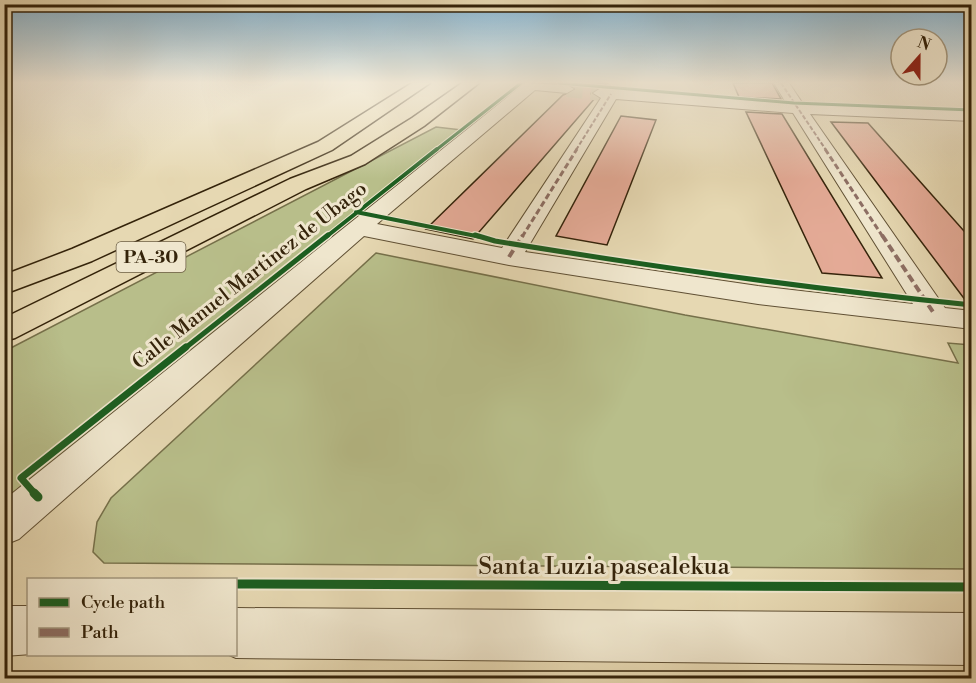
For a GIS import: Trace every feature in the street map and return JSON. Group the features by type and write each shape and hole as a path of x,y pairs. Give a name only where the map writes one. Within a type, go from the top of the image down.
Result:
{"highway":[{"name":"PA-30","path":"4,285 82,255 228,189 361,115"},
{"path":"228,189 324,146 373,115"},
{"path":"298,184 410,115"},
{"name":"PA-30","path":"4,331 298,184 357,160 428,115"}],"street":[{"name":"Calle Manuel Martinez de Ubago","path":"4,526 495,115"},
{"path":"509,257 593,115"},
{"path":"802,115 935,315"},
{"path":"944,115 972,116"},
{"path":"358,228 509,257 758,295 972,320"},
{"path":"4,631 27,631"},
{"path":"237,633 972,639"}],"green space":[{"path":"436,127 462,130 356,213 5,526 5,351"},
{"path":"376,253 685,315 958,363 948,343 971,345 971,569 104,563 93,552 97,522 111,498"}],"building":[{"path":"543,115 581,115 473,239 426,229"},
{"path":"747,115 783,115 882,278 822,273"},
{"path":"621,116 656,120 607,245 556,236"},
{"path":"831,122 868,123 972,240 972,309"}],"marked path":[{"path":"509,257 598,115"},
{"path":"802,115 935,315"}],"cycle path":[{"path":"38,497 21,478 481,115"},
{"path":"356,212 495,241 614,260 792,285 972,305"},
{"name":"Santa Luzia pasealekua","path":"237,584 972,587"}]}
